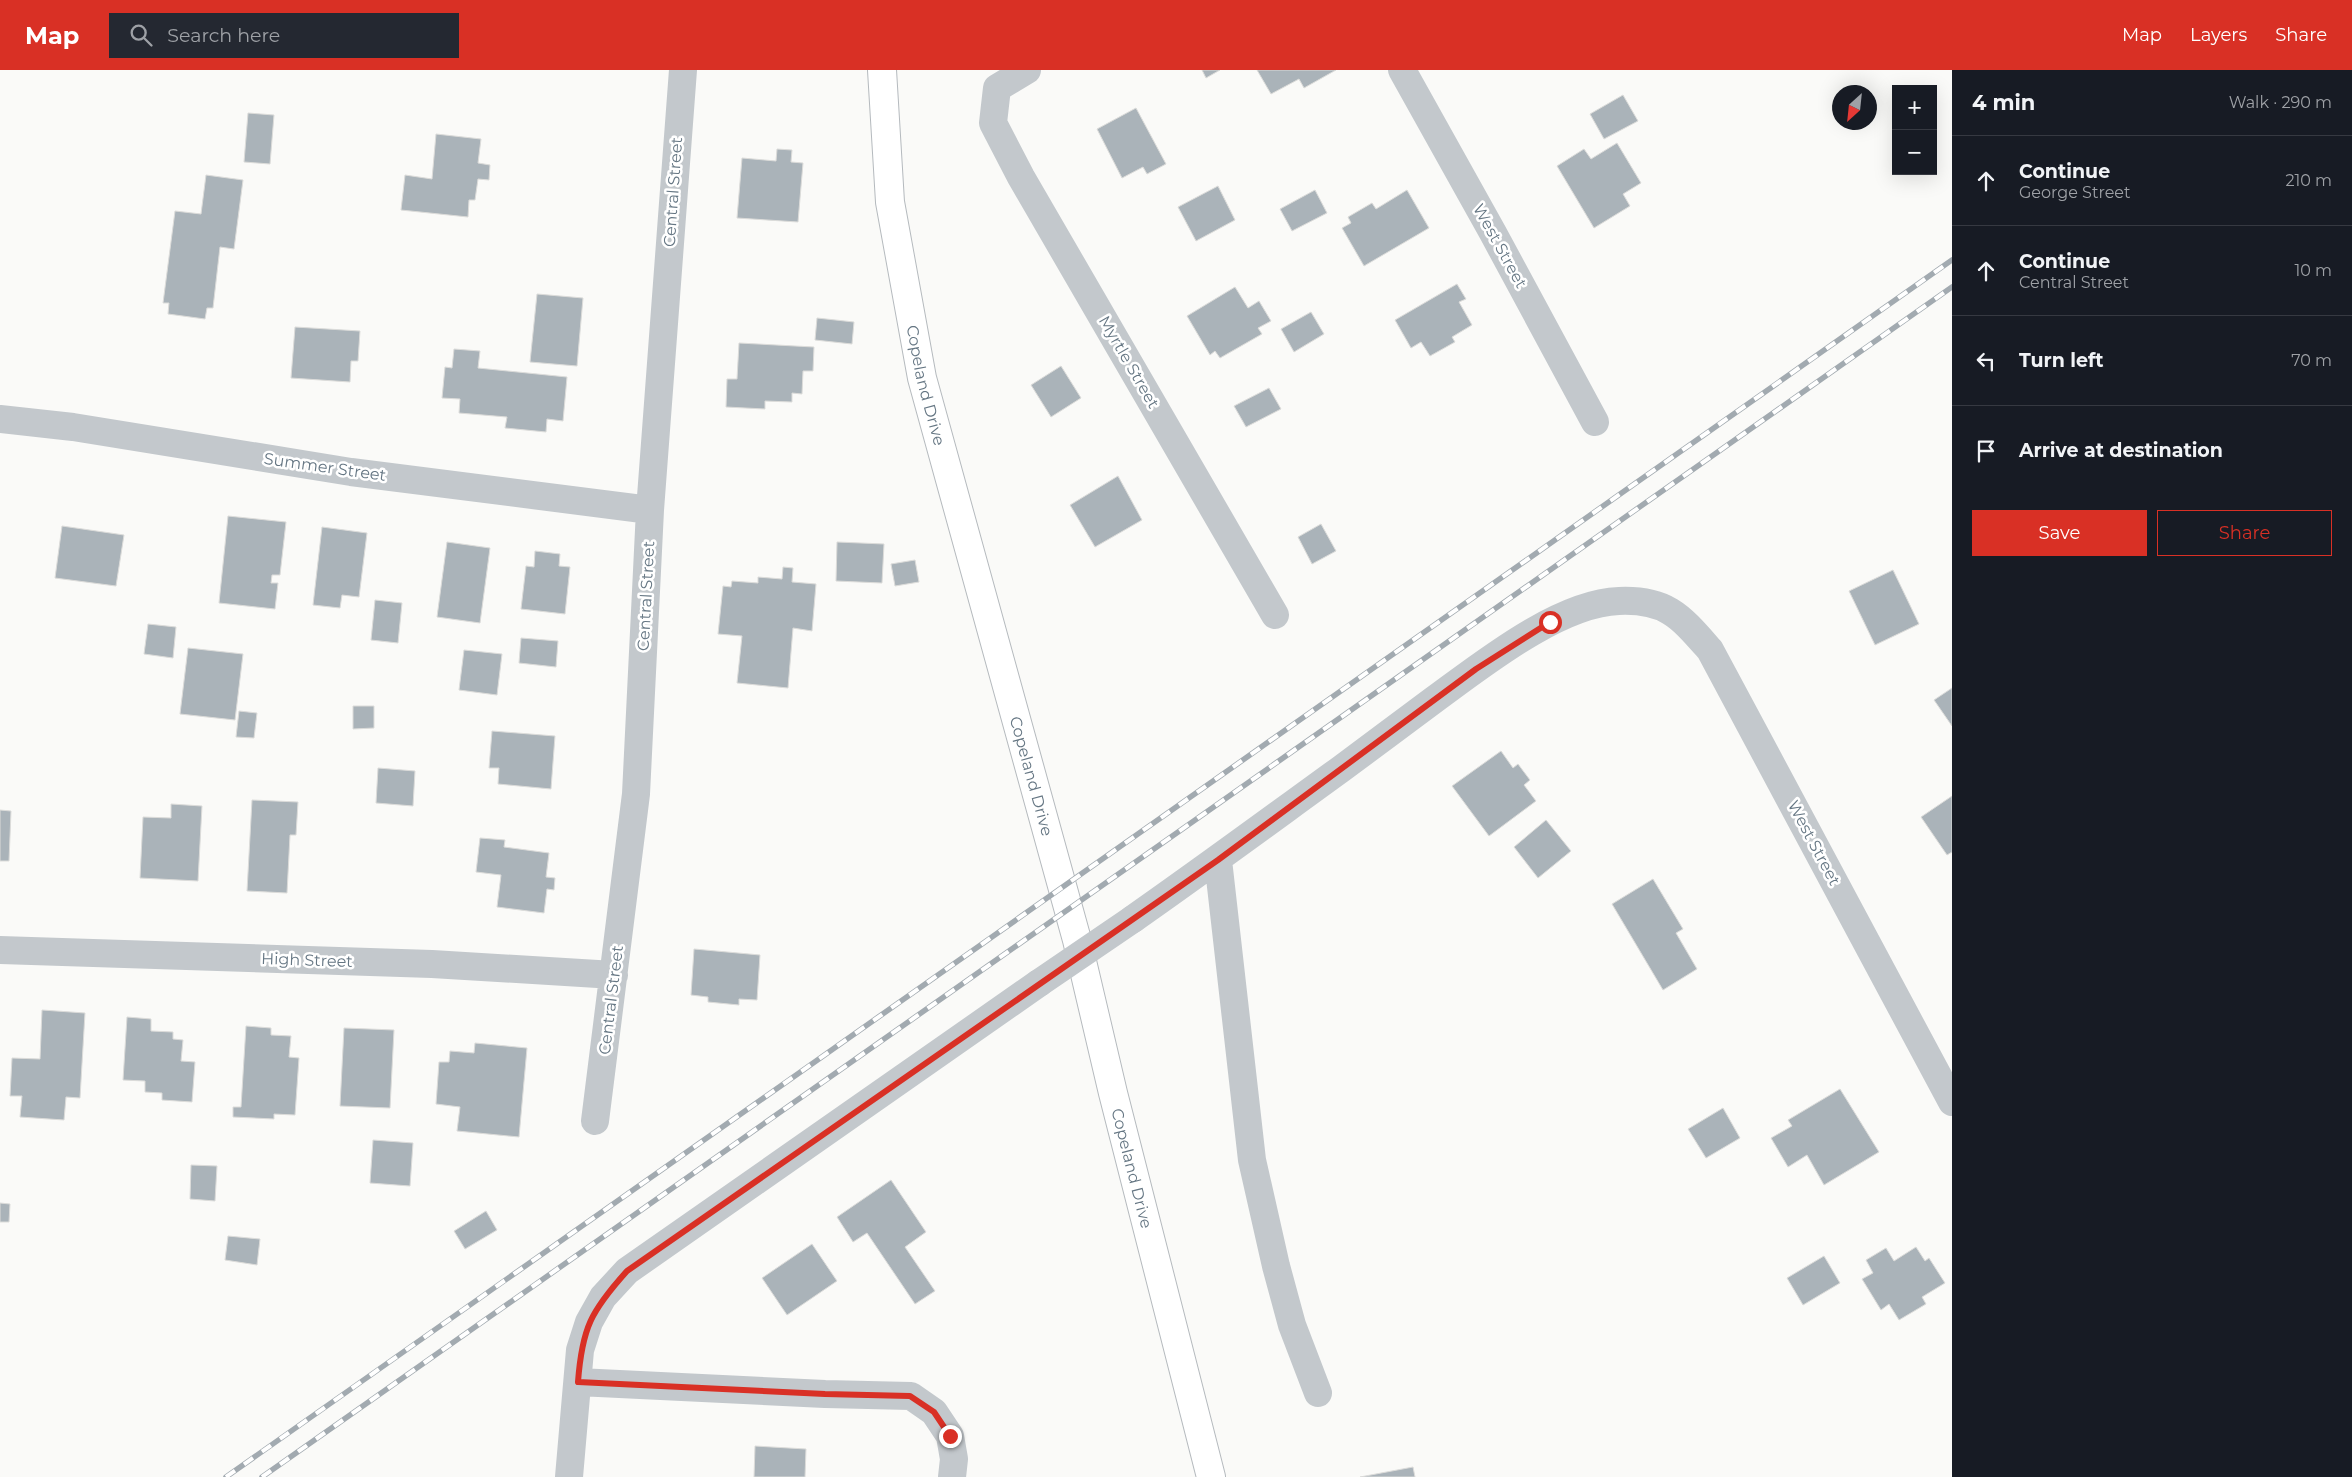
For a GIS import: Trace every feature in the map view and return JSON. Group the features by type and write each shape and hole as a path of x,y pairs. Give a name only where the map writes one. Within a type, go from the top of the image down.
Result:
{"main road":[{"name":"Copeland Drive","path":"882,70 890,202 922,378 1077,940 1113,1093 1211,1477"}],"street":[{"name":"Central Street","path":"595,1121 636,794 650,510 683,70"},
{"name":"Myrtle Street","path":"1027,70 997,88 993,123 1021,177 1275,615"},
{"name":"West Street","path":"1402,70 1595,422"},
{"name":"Summer Street","path":"0,419 73,427 351,472 650,510"},
{"name":"West Street","path":"1218,860 1476,669 1550,622 1584,608 1618,601 1655,602 1682,618 1710,650 1952,1102"},
{"path":"569,1477 580,1350 589,1322 603,1297 627,1271 1218,860 1252,1160 1292,1326 1318,1393"},
{"name":"High Street","path":"0,950 432,964 614,975"},
{"path":"578,1382 825,1394 910,1396 934,1412 950,1436 954,1459 952,1477"}],"building":[{"path":"1202,70 1220,70 1206,78"},
{"path":"1257,70 1336,70 1304,88 1299,79 1271,94"},
{"path":"1623,95 1638,121 1604,139 1590,114"},
{"path":"1136,108 1166,164 1147,174 1143,167 1122,178 1097,129"},
{"path":"248,113 274,115 270,164 244,162"},
{"path":"436,134 481,139 478,163 490,165 489,180 478,179 475,200 469,200 468,217 401,210 405,175 432,179"},
{"path":"1617,143 1641,183 1623,194 1630,206 1594,228 1557,166 1584,149 1591,159"},
{"path":"777,149 792,150 791,162 803,163 798,222 737,218 742,158 776,161"},
{"path":"206,175 243,180 234,249 220,247 213,308 207,308 205,319 168,314 169,303 163,303 175,211 201,214"},
{"path":"1218,186 1235,220 1196,241 1178,207"},
{"path":"1315,190 1327,213 1292,231 1280,209"},
{"path":"1407,190 1429,228 1364,266 1342,228 1351,223 1348,217 1372,203 1376,209"},
{"path":"1457,284 1466,299 1459,302 1472,325 1452,337 1455,342 1430,356 1421,342 1411,348 1395,320"},
{"path":"1235,287 1248,308 1259,301 1271,321 1258,328 1262,334 1220,358 1215,351 1210,355 1187,316"},
{"path":"537,294 583,298 577,366 530,362"},
{"path":"1311,312 1324,334 1294,352 1281,329"},
{"path":"817,318 854,322 852,344 815,340"},
{"path":"295,327 360,331 358,361 351,361 350,382 291,378"},
{"path":"739,343 814,347 813,371 803,371 802,394 792,393 792,402 765,401 765,409 726,407 727,379 737,379"},
{"path":"454,349 480,351 478,368 567,377 563,421 547,419 546,432 505,428 507,417 459,413 460,399 442,398 445,367 452,368"},
{"path":"1061,366 1081,398 1051,417 1031,385"},
{"path":"1269,388 1281,409 1246,427 1234,406"},
{"path":"1118,476 1142,520 1095,547 1070,505"},
{"path":"228,516 286,522 280,575 272,575 271,583 278,583 275,609 219,603"},
{"path":"1321,524 1336,551 1312,564 1298,537"},
{"path":"62,526 124,535 116,586 55,578"},
{"path":"322,527 367,533 359,597 342,595 340,608 313,605"},
{"path":"447,542 490,548 480,623 437,617"},
{"path":"837,542 884,544 882,583 836,581"},
{"path":"535,551 560,554 559,566 570,567 565,614 521,609 526,566 534,567"},
{"path":"915,560 919,582 895,586 891,564"},
{"path":"783,567 793,568 792,582 816,584 812,631 793,628 788,688 737,683 742,636 718,634 723,586 731,587 732,581 758,583 758,577 782,579"},
{"path":"1893,570 1919,624 1875,645 1849,591"},
{"path":"375,600 402,603 398,643 371,640"},
{"path":"148,624 176,627 173,658 144,654"},
{"path":"521,638 558,641 556,667 519,663"},
{"path":"188,648 243,654 235,720 180,714"},
{"path":"464,650 502,654 497,695 459,690"},
{"path":"1952,688 1952,726 1934,700"},
{"path":"353,706 374,706 374,728 353,729"},
{"path":"239,711 257,713 254,738 236,737"},
{"path":"492,731 555,736 551,789 498,784 499,768 489,768"},
{"path":"1501,751 1513,768 1518,764 1530,780 1524,785 1536,801 1489,836 1452,786"},
{"path":"378,768 415,771 413,806 376,803"},
{"path":"1952,796 1952,852 1947,855 1921,817"},
{"path":"252,800 298,802 296,835 290,835 287,893 247,891"},
{"path":"171,804 202,806 198,881 140,878 143,817 171,818"},
{"path":"0,810 11,811 9,861 0,861"},
{"path":"1546,820 1571,851 1538,878 1514,847"},
{"path":"480,838 505,840 504,847 549,853 546,877 555,878 554,890 547,889 544,913 497,907 501,875 476,872"},
{"path":"1653,879 1683,929 1676,933 1697,969 1663,990 1612,904"},
{"path":"694,949 760,955 757,1000 739,999 739,1005 708,1002 708,997 691,995"},
{"path":"42,1010 85,1013 80,1098 66,1097 64,1120 20,1117 22,1096 10,1096 12,1058 40,1059"},
{"path":"127,1017 151,1019 151,1031 173,1032 173,1039 183,1040 181,1061 195,1062 192,1102 162,1100 162,1093 145,1092 145,1081 123,1080"},
{"path":"246,1026 271,1028 271,1035 291,1036 289,1057 299,1058 295,1115 274,1114 274,1119 233,1117 233,1107 241,1107"},
{"path":"344,1028 394,1030 390,1108 340,1106"},
{"path":"475,1043 527,1048 519,1137 457,1131 460,1107 436,1104 439,1062 449,1062 450,1051 474,1053"},
{"path":"1840,1089 1879,1152 1824,1185 1807,1155 1788,1167 1771,1138 1792,1126 1788,1120"},
{"path":"1723,1108 1740,1138 1706,1158 1688,1129"},
{"path":"373,1140 413,1143 410,1186 370,1183"},
{"path":"191,1165 217,1166 215,1201 190,1199"},
{"path":"891,1180 926,1232 905,1247 935,1291 915,1304 867,1233 853,1242 837,1217"},
{"path":"0,1203 10,1204 9,1222 0,1222"},
{"path":"486,1211 497,1230 465,1249 454,1231"},
{"path":"228,1236 260,1239 257,1265 225,1260"},
{"path":"812,1244 837,1281 787,1315 762,1278"},
{"path":"1916,1247 1925,1261 1929,1258 1945,1283 1922,1297 1926,1304 1899,1320 1889,1304 1881,1310 1862,1279 1873,1273 1866,1260 1886,1248 1894,1261"},
{"path":"1824,1256 1840,1283 1803,1305 1787,1278"},
{"path":"755,1446 806,1449 805,1477 754,1477"},
{"path":"1413,1467 1415,1477 1360,1477"}],"railway":[{"path":"226,1477 1952,260"},
{"path":"262,1477 1952,287"}],"route":[{"path":"950,1436 934,1412 910,1396 825,1394 578,1382 580,1350 589,1322 603,1297 627,1271 1218,860 1476,669 1550,622"}]}
